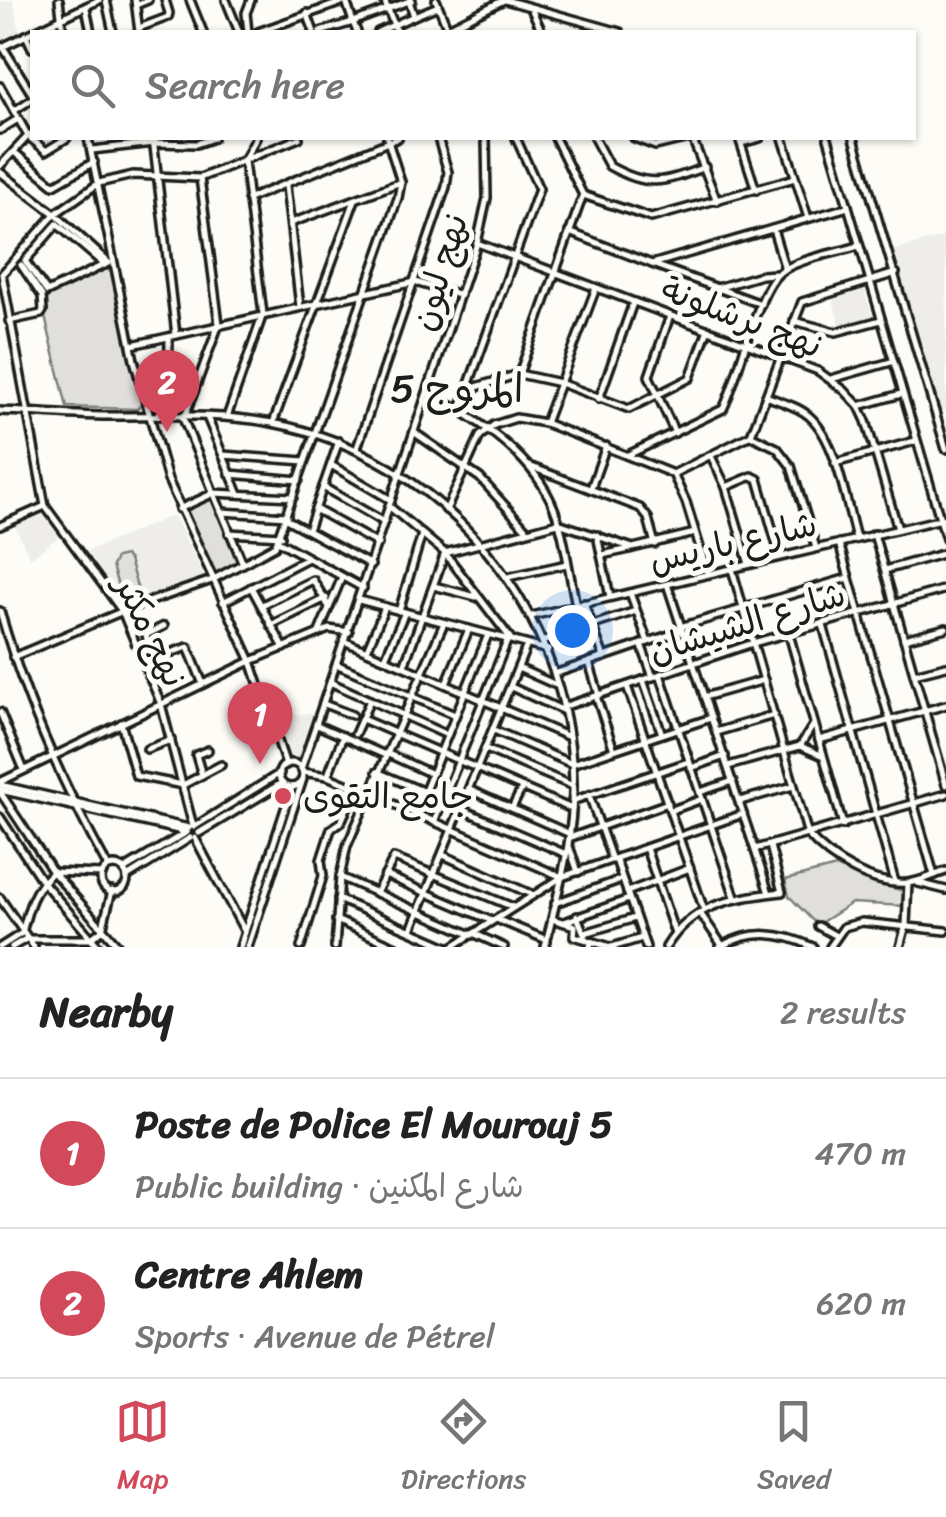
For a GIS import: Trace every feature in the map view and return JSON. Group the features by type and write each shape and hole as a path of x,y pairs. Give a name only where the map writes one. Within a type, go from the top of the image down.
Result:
{"street":[{"path":"59,0 62,30"},
{"path":"39,30 102,0 112,30"},
{"path":"148,0 135,3 139,30 168,18 170,13 164,0"},
{"path":"190,0 203,30"},
{"path":"226,0 239,30"},
{"path":"248,30 246,13 251,0"},
{"path":"263,30 347,0 356,30"},
{"path":"384,0 395,29 437,3 448,30 505,0 609,30"},
{"path":"324,30 410,1 414,16"},
{"path":"531,7 539,30"},
{"path":"86,8 92,30"},
{"path":"306,14 316,30"},
{"path":"284,22 287,30"},
{"path":"30,34 2,48 30,94"},
{"path":"26,36 30,44"},
{"path":"0,86 3,97 30,134 0,169 55,214 106,264"},
{"path":"14,111 30,99"},
{"path":"0,130 18,120"},
{"path":"36,140 46,151 64,140"},
{"path":"88,140 132,345 179,509 251,662 286,765"},
{"path":"116,140 118,147"},
{"path":"91,150 153,140 196,144 207,140"},
{"path":"153,140 172,336 168,400 153,415"},
{"path":"226,417 263,314 244,161 255,140"},
{"path":"98,183 133,174 200,178 293,140"},
{"path":"248,199 387,140"},
{"path":"13,657 122,611 212,580 267,552 280,539 401,182 389,140"},
{"path":"356,449 448,180 438,140"},
{"name":"نهج ليون","path":"250,945 317,725 477,243 487,198 489,140"},
{"path":"460,409 539,189 517,140"},
{"path":"556,140 583,195 651,218 795,178"},
{"path":"595,140 610,166 649,182 664,182 705,168"},
{"path":"639,140 655,146 681,140"},
{"path":"691,140 717,201"},
{"path":"740,140 756,190"},
{"path":"784,140 808,218"},
{"path":"829,140 946,539"},
{"path":"855,140 946,449"},
{"path":"0,152 8,158"},
{"path":"14,152 54,185 94,162"},
{"path":"200,178 218,324 184,416 243,564"},
{"path":"291,223 401,182"},
{"name":"نهج مكثر","path":"98,183 55,214 2,274 27,412 46,506 122,611 161,704 192,832 250,945"},
{"path":"286,185 300,307"},
{"path":"519,374 583,195"},
{"path":"274,423 355,200"},
{"path":"652,264 848,207"},
{"path":"106,264 47,292 25,262 57,224 117,269"},
{"path":"773,229 785,269"},
{"path":"569,232 761,304"},
{"name":"نهج برشلونة","path":"477,243 781,355 832,379 859,406 898,529"},
{"path":"717,288 777,274 859,246"},
{"path":"680,274 682,256"},
{"path":"9,321 44,311 42,296 21,265"},
{"path":"673,474 751,435 805,300 896,273"},
{"path":"628,455 723,409 761,304 777,274"},
{"path":"132,345 415,282 460,295"},
{"path":"545,422 596,288"},
{"path":"599,399 634,302"},
{"path":"670,315 648,376 674,433"},
{"path":"794,320 836,332 880,320"},
{"path":"467,390 519,374 560,384 626,409 690,378 708,330"},
{"path":"832,379 892,362"},
{"path":"472,376 481,383"},
{"path":"428,393 460,409 487,430 526,465 551,500 580,604 604,657"},
{"path":"859,406 901,394"},
{"path":"766,396 812,418 825,438 856,538"},
{"path":"0,411 226,417 314,433 356,449 401,474 482,542 532,616 548,650 570,737 573,786 569,839 546,944 384,875"},
{"path":"207,417 238,494"},
{"path":"446,510 474,444 487,430 516,418 545,422 673,474 686,502 708,574"},
{"path":"415,433 464,465 527,530"},
{"path":"751,435 785,456 816,548"},
{"path":"835,463 916,441"},
{"path":"308,530 338,442"},
{"path":"591,488 606,446"},
{"path":"222,455 305,460"},
{"path":"711,456 726,487 749,564"},
{"path":"526,465 640,508 648,518 655,544"},
{"path":"330,466 390,503 445,553 510,640"},
{"path":"230,474 299,480"},
{"path":"726,487 752,476 758,479 780,556"},
{"path":"322,487 384,522"},
{"path":"179,509 214,493 294,497"},
{"path":"0,526 46,506"},
{"path":"315,509 378,544"},
{"path":"221,512 287,518 371,564"},
{"name":"شارع باريس","path":"532,616 943,519"},
{"path":"445,553 558,523 633,548"},
{"path":"228,532 280,539 363,588"},
{"path":"602,555 696,533"},
{"path":"385,658 422,534"},
{"path":"874,534 942,758 946,785"},
{"path":"597,535 610,598"},
{"path":"839,543 934,875"},
{"path":"885,570 946,552"},
{"path":"404,666 445,553"},
{"path":"224,602 308,558"},
{"path":"508,577 567,564"},
{"path":"732,569 808,835 836,860 863,872 946,890"},
{"path":"320,632 342,576"},
{"path":"556,673 680,628 848,578"},
{"path":"262,605 311,580 316,581 329,607"},
{"path":"666,584 769,893"},
{"path":"434,586 479,598"},
{"path":"251,587 284,648"},
{"name":"شارع الشيشان","path":"564,709 753,643 946,589"},
{"path":"630,592 644,642 735,897"},
{"path":"271,625 326,598"},
{"path":"359,600 548,650"},
{"path":"367,650 385,607"},
{"path":"544,642 636,610"},
{"path":"0,611 50,758 108,867"},
{"path":"336,947 346,846 444,623"},
{"path":"822,624 895,882"},
{"path":"152,659 146,634 164,626"},
{"path":"0,787 50,758 251,662 320,632 334,628 349,632"},
{"path":"904,639 946,628"},
{"path":"446,684 468,630"},
{"path":"416,813 488,634"},
{"path":"789,634 842,825"},
{"path":"434,822 510,640"},
{"path":"346,642 570,737"},
{"path":"411,930 527,645"},
{"path":"144,662 188,647 203,684"},
{"path":"589,662 614,751"},
{"path":"338,665 455,715"},
{"path":"914,674 946,666"},
{"path":"518,668 558,686"},
{"path":"643,680 662,734"},
{"path":"704,697 764,680"},
{"path":"332,683 447,735"},
{"path":"626,685 680,835 702,911 723,946 752,934 772,933 813,947"},
{"path":"511,687 564,709"},
{"path":"355,734 370,700"},
{"path":"324,704 352,715"},
{"path":"818,740 946,706"},
{"path":"636,712 652,707"},
{"path":"0,712 24,771"},
{"path":"716,732 774,715"},
{"path":"494,730 572,764 711,718"},
{"path":"362,719 478,770 572,805 589,795 658,772 725,756"},
{"path":"121,723 136,776 182,785 221,765"},
{"path":"800,746 814,724"},
{"path":"317,725 432,774"},
{"path":"327,776 343,736"},
{"path":"147,749 171,740"},
{"path":"728,766 800,746 822,756"},
{"path":"486,749 573,786"},
{"path":"202,775 196,755 208,750"},
{"path":"125,873 116,866 108,867 102,874 103,886 112,891 122,888 125,873 280,774 286,765 294,764 302,774 327,776 368,792 562,878"},
{"path":"378,772 425,792"},
{"path":"280,774 282,782 292,787"},
{"path":"240,947 292,787 302,774"},
{"path":"569,839 701,796 733,781"},
{"path":"0,787 192,832 282,782"},
{"path":"740,801 793,786"},
{"path":"0,787 53,872 119,947"},
{"path":"301,947 323,876 321,860 330,830 341,822 356,788"},
{"path":"512,809 522,788"},
{"path":"470,790 569,839 578,872"},
{"path":"755,849 946,794"},
{"path":"589,795 646,947"},
{"path":"462,810 566,854"},
{"path":"338,899 450,947 562,878 744,814"},
{"path":"0,817 42,882 98,947"},
{"path":"666,947 702,911 735,897 782,890 769,846"},
{"path":"646,848 675,934"},
{"path":"443,855 533,895"},
{"path":"376,893 394,858 513,906"},
{"path":"564,922 690,868"},
{"path":"12,947 24,936 33,895 53,872 102,874"},
{"path":"912,882 946,872"},
{"path":"340,877 504,947"},
{"path":"556,904 622,879"},
{"path":"900,947 912,882"},
{"path":"0,947 24,936 90,939 102,930 112,891"},
{"path":"0,898 34,947"},
{"path":"578,916 588,940"},
{"path":"552,918 576,926 574,936 588,940 616,946 642,938"},
{"path":"588,940 635,918"},
{"path":"336,920 396,947"},
{"path":"830,947 844,928 862,922 946,931"},
{"path":"818,926 836,936"}],"shaded area":[{"path":"13,0 20,34 0,43 0,2"},
{"path":"946,236 946,410 939,412 892,251"},
{"path":"107,267 115,279 143,402 137,409 67,407 41,300"},
{"path":"866,286 875,322 842,332 832,297"},
{"path":"214,497 241,564 219,575 185,510"},
{"path":"44,512 63,534 30,558 15,526"},
{"path":"174,515 205,579 127,608 87,551"},
{"path":"125,556 140,597 138,601 123,603 112,566 116,558"},
{"path":"319,712 302,758 289,760 274,717"},
{"path":"836,867 905,891 904,906 852,903 817,925 789,896 785,880"}],"place":[{"name":"Centre Ahlem","path":"167,432"},
{"name":"Poste de Police El Mourouj 5","path":"260,764"},
{"name":"جامع التقوى","path":"283,796"}],"district":[{"name":"المروج 5","path":"457,388"}]}
